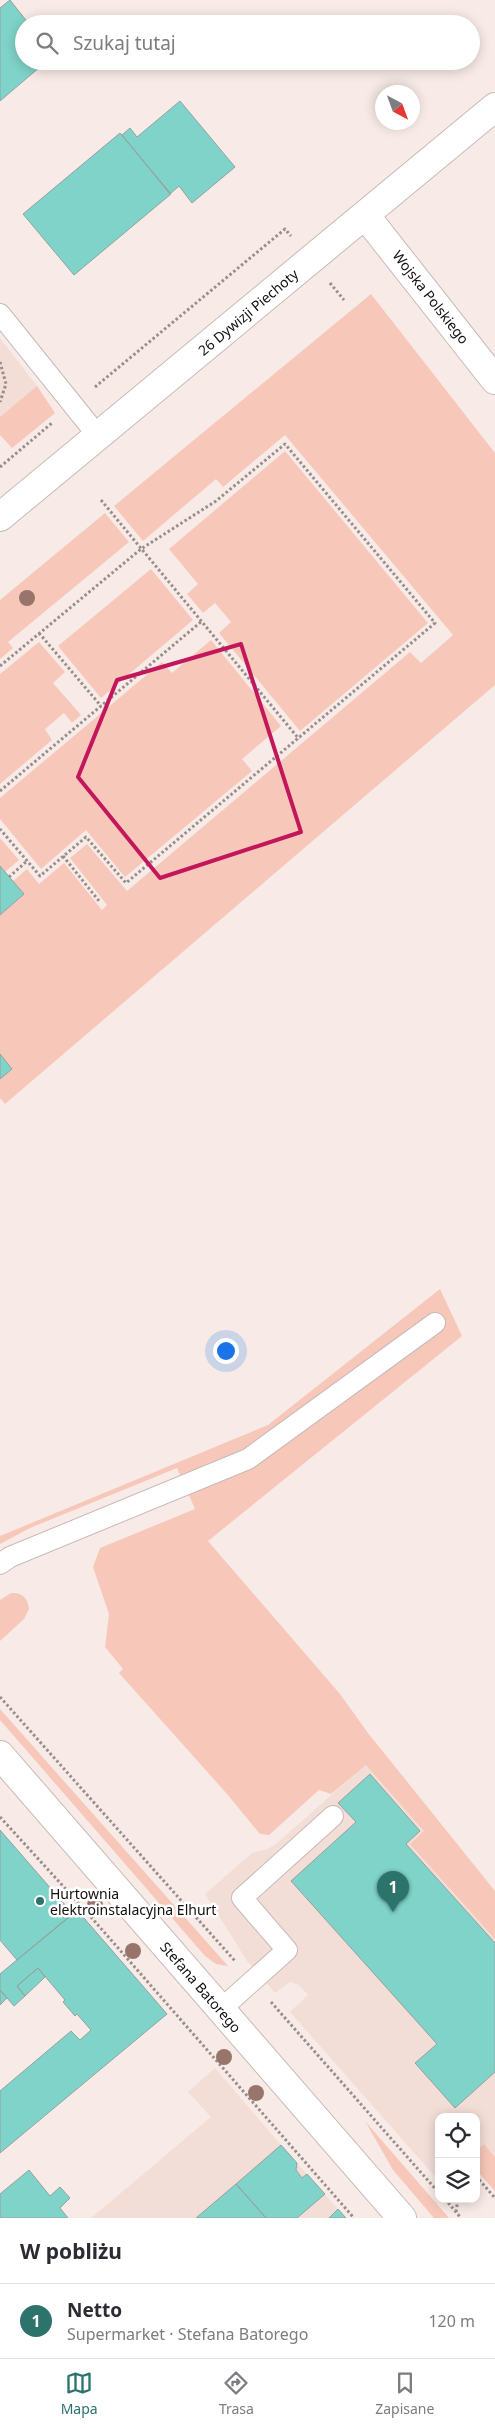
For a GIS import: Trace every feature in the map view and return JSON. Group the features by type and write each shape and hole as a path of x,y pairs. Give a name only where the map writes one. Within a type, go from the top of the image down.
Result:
{"street":[{"name":"26 Dywizji Piechoty","path":"0,517 495,107"},
{"name":"Wojska Polskiego","path":"365,215 495,380"},
{"name":"Stefana Batorego","path":"0,1756 402,2218"}],"lane":[{"path":"0,314 98,436"},
{"path":"0,1564 10,1557 248,1459 435,1323"},
{"path":"220,2010 287,1950 242,1898 333,1816"}],"path":[{"path":"0,467 285,229 292,237"},
{"path":"328,280 344,300"},
{"path":"0,362 6,384 0,402"},
{"path":"0,666 141,549 216,501 285,444 435,622 299,739 126,883 86,837 40,876 0,829"},
{"path":"101,500 299,739"},
{"path":"0,791 202,621"},
{"path":"39,634 100,706"},
{"path":"63,856 99,901"},
{"path":"10,877 27,861"},
{"path":"0,1697 435,2188"},
{"path":"0,1817 84,1909 354,2218"},
{"path":"480,2181 495,2198"},
{"path":"448,2203 461,2218"},
{"path":"456,2212 457,2203"}],"highlighted area":[{"path":"241,644 301,832 160,878 78,777 117,680"}],"shaded area":[{"path":"371,294 495,453 495,685 5,1104 0,1098 0,1079 12,1069 0,1054 0,915 24,894 13,881 27,869 39,884 64,863 102,910 107,905 70,858 87,844 127,891 410,652 421,663 453,635 285,435 223,487 216,479 143,541 114,506"},
{"path":"0,338 37,386 0,417"},
{"path":"37,386 55,413 12,448 0,435 0,417"},
{"path":"285,451 428,623 300,731 219,633 231,622 215,603 203,613 187,594 198,584 169,549"},
{"path":"105,513 129,542 8,642 13,648 0,659 0,600"},
{"path":"151,569 193,620 101,698 58,646"},
{"path":"211,640 281,726 242,759 252,771 125,877 86,830 41,869 0,819 0,798 162,662 172,673"},
{"path":"39,642 65,672 53,683 81,715 72,723 64,713 45,729 52,740 0,784 0,674"},
{"path":"0,838 19,860 5,872 0,866"},
{"path":"440,1289 462,1336 208,1541 340,1694 368,1733 495,1891 495,1939 410,1844 424,1831 366,1765 331,1794 319,1790 269,1835 260,1834 227,1794 119,1673 123,1669 105,1647 109,1614 93,1567 100,1548 195,1509 177,1468 30,1528 0,1544 0,1536 268,1425"},
{"path":"11,1593 24,1596 29,1609 24,1619 0,1641 0,1600"},
{"path":"0,1709 228,1966 216,1964 205,1956 0,1720"},
{"path":"380,1752 495,1917 495,2157 484,2144 480,2148 480,2113 435,2113 435,2176 290,2012 308,1995 299,1985 290,1982 275,1993 247,1961 205,1894 252,1853 268,1849"},
{"path":"215,2068 346,2218 91,2218 211,2117 188,2092"},
{"path":"365,2121 449,2218 434,2218 393,2170"},
{"path":"484,2144 495,2157 495,2191 480,2174 480,2148"}],"building":[{"path":"10,0 22,15 15,15 15,70 36,70 0,101 0,8"},
{"path":"180,101 235,167 192,203 179,186 170,194 122,135 130,128 137,137"},
{"path":"120,133 171,194 74,275 23,214"},
{"path":"0,866 24,894 0,915"},
{"path":"0,1054 12,1069 0,1079"},
{"path":"370,1774 420,1831 406,1844 495,1943 495,2072 455,2108 415,2063 437,2044 291,1881 356,1822 338,1803"},
{"path":"0,1830 73,1914 17,1960 0,1940"},
{"path":"77,1910 167,2014 0,2153 0,2091 71,2031 80,2040 91,2030 63,2002 65,2000 38,1968 17,1986 25,1996 14,2006 0,1990 0,1974"},
{"path":"38,1968 45,1977 25,1996 17,1986"},
{"path":"0,1990 7,1998 0,2005"},
{"path":"281,2145 297,2163 296,2170 302,2178 307,2174 325,2194 297,2218 266,2218 236,2184"},
{"path":"29,2170 50,2196 60,2187 70,2198 60,2208 68,2218 0,2218 0,2194"},
{"path":"236,2184 266,2218 196,2218"},
{"path":"338,2209 346,2218 329,2218"}],"place":[{"name":"Hurtownia elektroinstalacyjna Elhurt","path":"40,1901"},
{"name":"Netto","path":"393,1912"}]}
